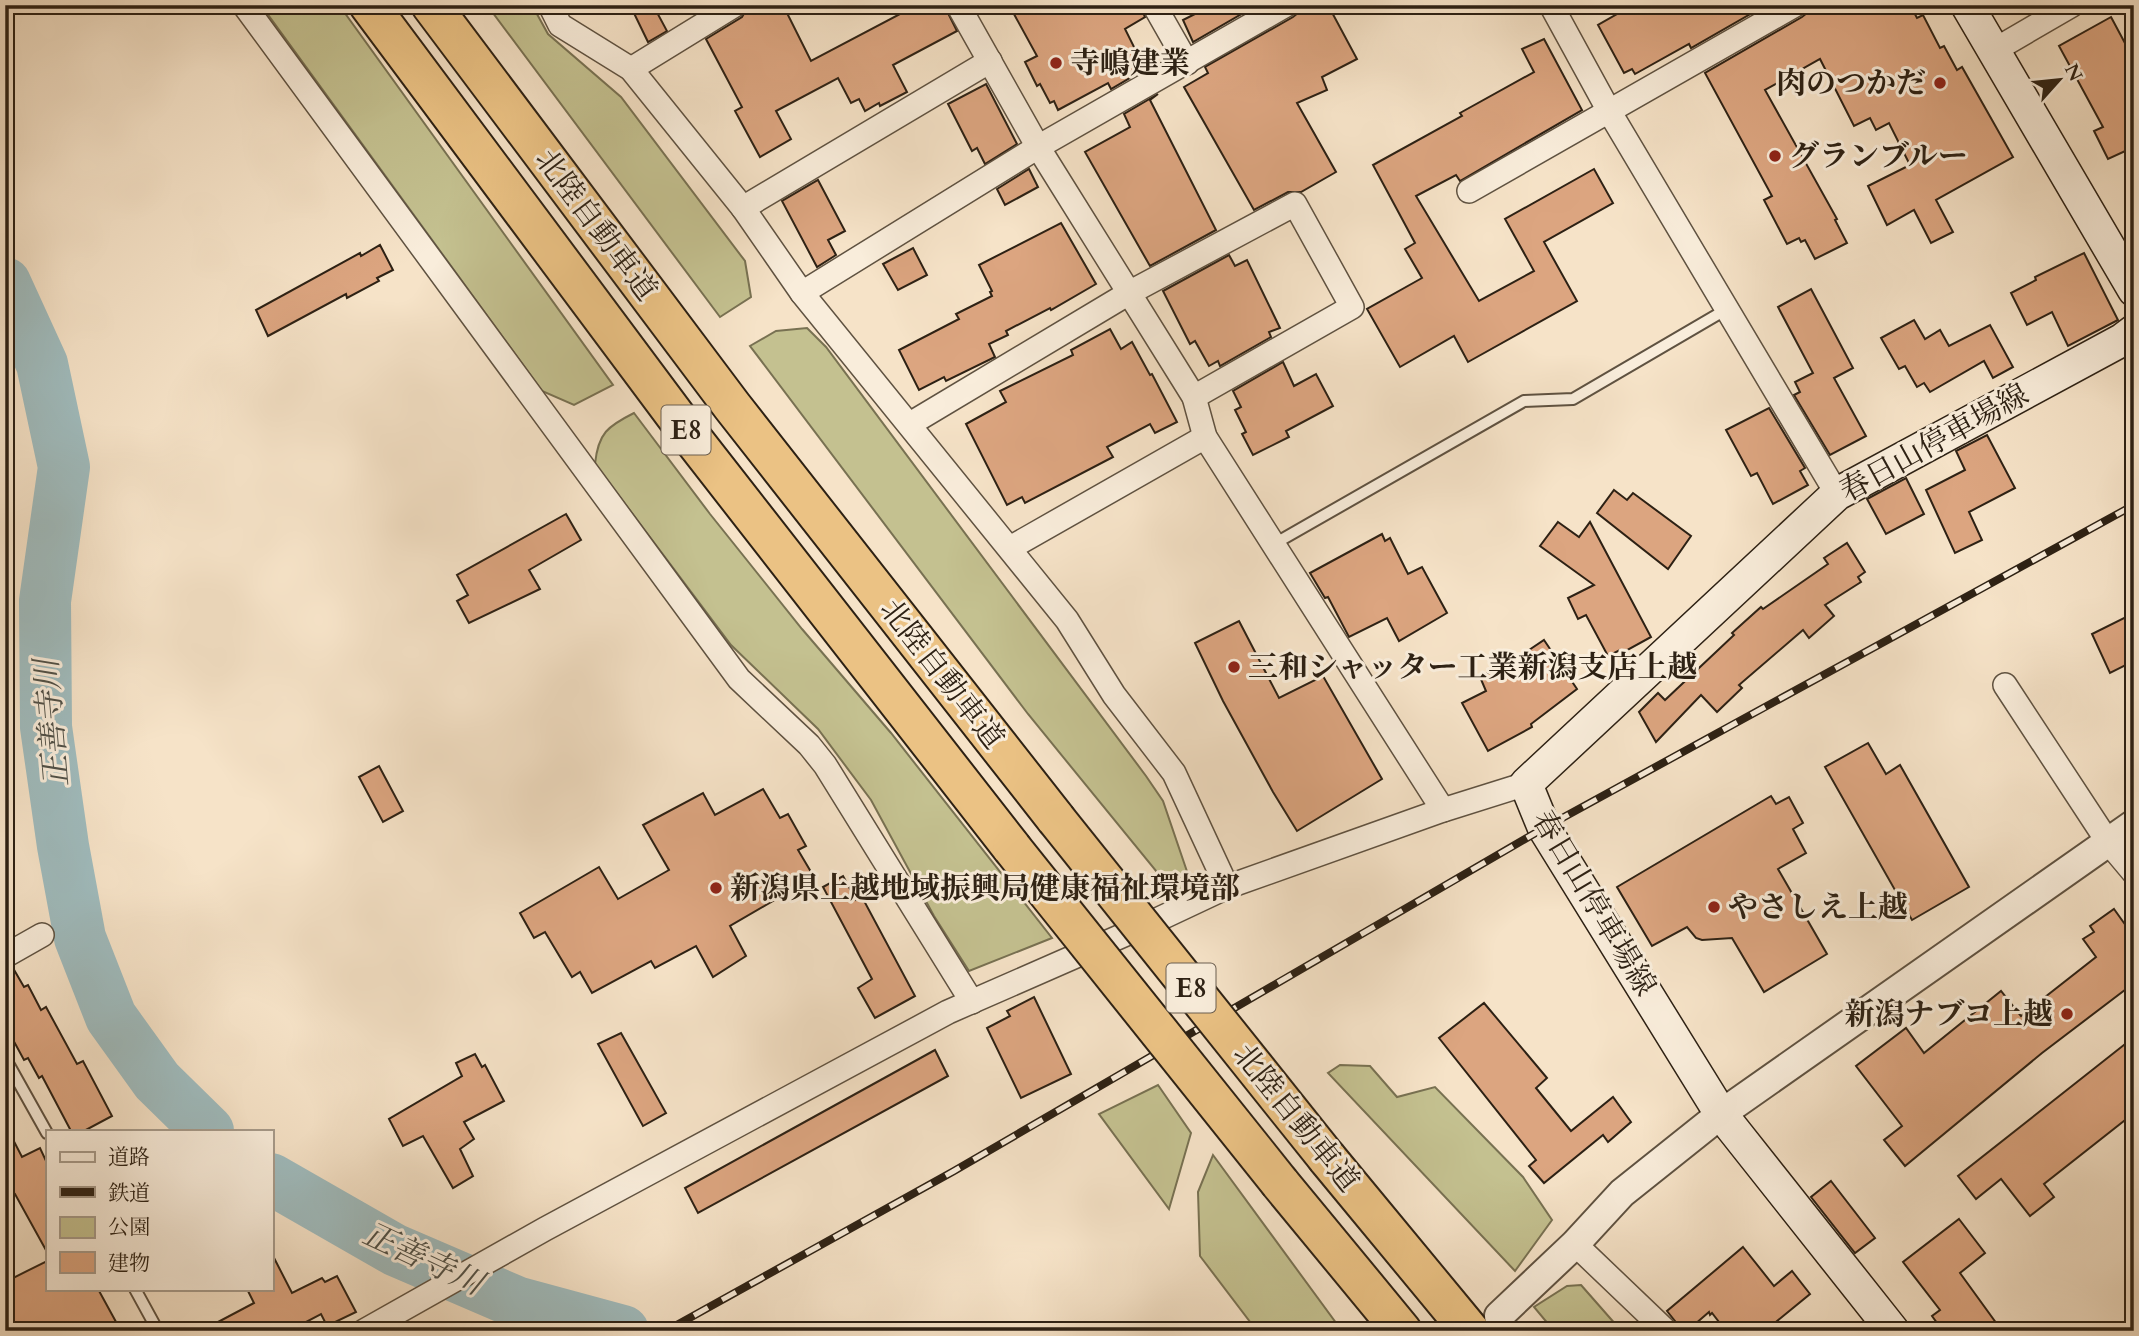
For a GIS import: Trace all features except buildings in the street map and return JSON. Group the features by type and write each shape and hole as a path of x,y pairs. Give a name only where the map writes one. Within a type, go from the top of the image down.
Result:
{"highway":[{"name":"北陸自動車道","path":"369,5 689,434 1012,848 1402,1331"},
{"name":"北陸自動車道","path":"431,5 732,407 1056,819 1327,1158 1484,1323"}],"main road":[{"path":"1967,5 2134,290"},
{"name":"春日山停車場線","path":"1893,1331 1721,1114 1544,828 1526,784 1837,494 2122,340 2134,331"}],"street":[{"path":"244,5 739,679 809,745 825,765 972,1002"},
{"path":"550,5 560,25 631,69 743,208 802,293 1067,620 1114,695 1174,773 1227,887"},
{"path":"631,69 735,5"},
{"path":"958,5 1038,147 1194,397 1205,437 1443,810"},
{"path":"1154,5 1186,64"},
{"path":"802,293 1038,147 1286,5"},
{"path":"1551,5 1609,111 1837,494"},
{"path":"1469,191 1795,5"},
{"path":"1993,51 2072,5"},
{"path":"743,208 990,61"},
{"path":"910,424 1129,293 1295,204 1352,307 1194,397"},
{"path":"1010,548 1205,437"},
{"path":"2005,685 2109,842 2134,873"},
{"path":"364,1331 545,1229 948,1012 1227,887 1443,810 1526,784"},
{"path":"1484,1323 1575,1244 1622,1193 1721,1114 2134,824"},
{"path":"5,956 43,935"},
{"path":"1575,1244 1666,1331"}],"lane":[{"path":"1274,544 1524,401 1573,399 1727,309"},
{"path":"5,1058 46,1131"},
{"path":"136,1290 158,1331"}],"green space":[{"path":"261,5 339,5 613,385 574,405 542,391"},
{"path":"487,5 532,5 548,34 621,97 745,261 751,297 720,317"},
{"path":"807,328 826,347 1146,776 1163,801 1194,892 1174,893 1028,714 750,346 776,331"},
{"path":"634,413 710,514 802,629 891,733 1052,938 969,971 934,916 871,800 818,729 731,645 595,464 596,453 606,432"},
{"path":"1340,1065 1370,1066 1397,1097 1435,1087 1523,1177 1552,1220 1515,1271 1328,1073"},
{"path":"1158,1085 1191,1133 1169,1209 1099,1114"},
{"path":"1213,1155 1342,1331 1257,1331 1200,1256 1198,1192"},
{"path":"1581,1285 1622,1331 1554,1331 1534,1307 1567,1286"}],"waterway":[{"name":"正善寺川","path":"5,283 42,364 64,467 45,601 46,727 63,846 80,938 111,1017 157,1081 207,1130"},
{"name":"正善寺川","path":"273,1180 395,1250 516,1302 623,1331"}],"railway":[{"path":"666,1331 954,1171 1544,828 2134,505"}],"place":[{"name":"寺嶋建業","path":"1056,63"},
{"name":"肉のつかだ","path":"1940,83"},
{"name":"グランブルー","path":"1775,156"},
{"name":"三和シャッター工業新潟支店上越","path":"1234,667"},
{"name":"新潟県上越地域振興局健康福祉環境部","path":"716,888"},
{"name":"やさしえ上越","path":"1714,907"},
{"name":"新潟ナブコ上越","path":"2067,1014"}]}
